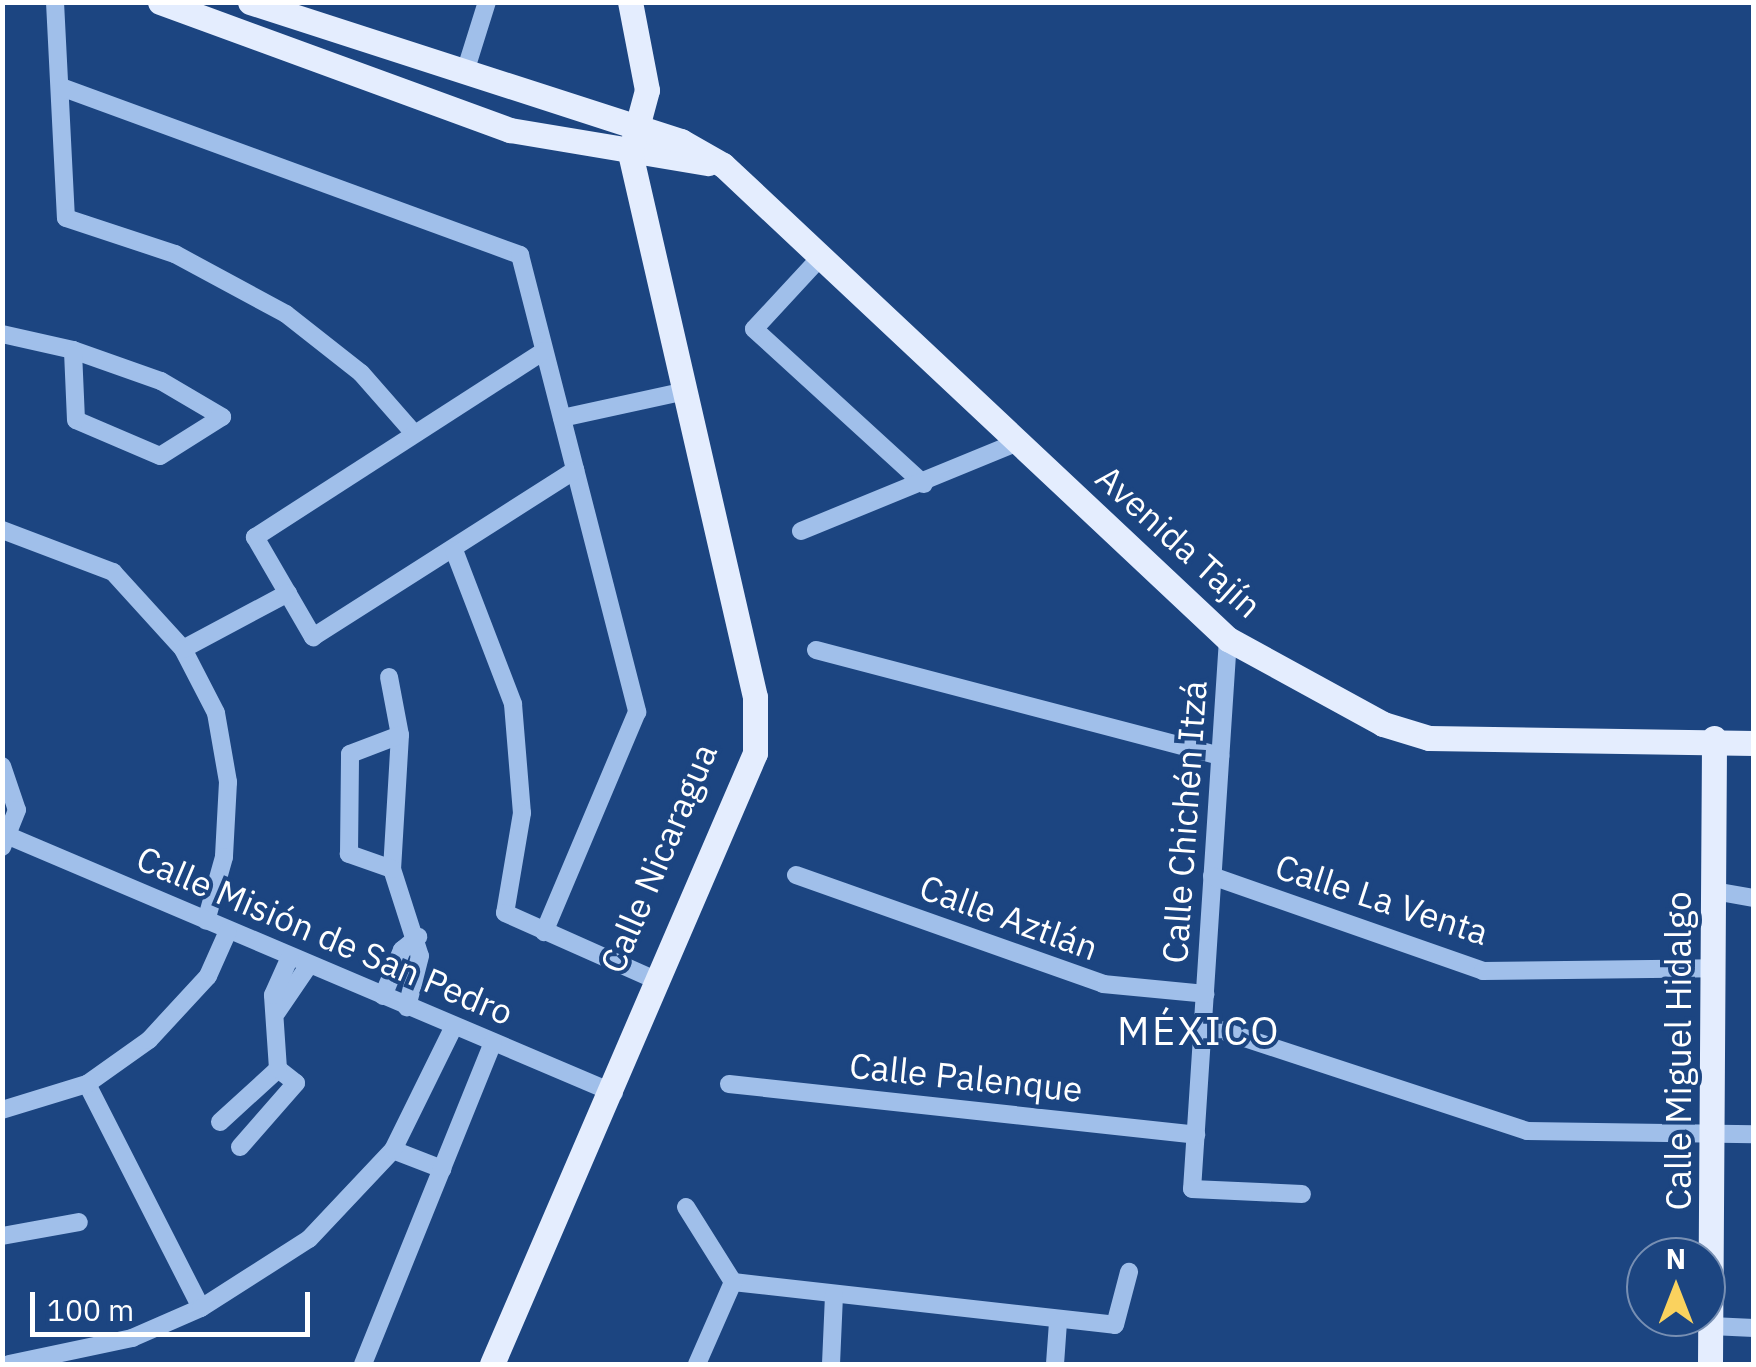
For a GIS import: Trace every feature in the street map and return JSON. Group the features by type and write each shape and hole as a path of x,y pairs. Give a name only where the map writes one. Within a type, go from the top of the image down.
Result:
{"main road":[{"path":"160,2 510,130 622,152 723,165"},
{"path":"250,2 465,72 631,120 723,165"},
{"name":"Calle Nicaragua","path":"492,1364 653,979 756,752 755,697 676,393 622,152 631,120 647,90 630,2"},
{"name":"Avenida Tajín","path":"723,165 818,260 1228,639 1383,724 1429,738 1714,738 1754,742"},
{"name":"Calle Miguel Hidalgo","path":"1712,1237 1714,738"},
{"name":"Calle Nicaragua","path":"479,1364 608,1090"},
{"name":"Calle Miguel Hidalgo","path":"1710,1364 1711,1337"}],"street":[{"path":"55,2 66,218 175,254 286,314 361,373 412,432"},
{"path":"465,72 487,2"},
{"path":"61,87 520,255 637,712 544,932"},
{"path":"818,260 754,330 924,484"},
{"path":"2,334 73,350 161,381 222,417 160,456 76,420 73,350"},
{"path":"544,351 255,536 313,637 575,470"},
{"path":"562,418 676,393"},
{"path":"801,531 924,484 1018,442"},
{"path":"2,530 113,572 183,648 216,713 228,782 224,857 206,922"},
{"path":"454,550 512,704 522,813 505,913 653,979"},
{"path":"183,648 288,593"},
{"name":"Calle Chichén Itzá","path":"1228,639 1192,1189 1302,1194"},
{"path":"816,650 1220,756"},
{"path":"389,677 400,735 392,868 418,937 407,1007"},
{"path":"392,868 349,854 350,754 400,735"},
{"path":"2,766 17,810 6,842"},
{"name":"Calle Misión de San Pedro","path":"6,842 608,1090"},
{"name":"Calle Aztlán","path":"796,875 1103,984 1206,994"},
{"name":"Calle La Venta","path":"1212,876 1483,970 1714,968"},
{"path":"1714,891 1754,898"},
{"path":"2,1110 87,1084 161,1027 208,976 228,931"},
{"path":"383,996 402,950 418,937"},
{"path":"278,1069 296,1083 244,1143 222,1120 278,1069 272,995 290,956"},
{"path":"276,1012 310,965"},
{"path":"1205,1025 1527,1132 1754,1134"},
{"path":"9,1364 132,1338 201,1308 309,1239 393,1150 454,1026"},
{"path":"363,1364 493,1042"},
{"path":"87,1084 201,1308"},
{"name":"Calle Palenque","path":"729,1084 1196,1134"},
{"path":"393,1150 442,1170"},
{"path":"686,1207 732,1282"},
{"path":"2,1236 80,1222"},
{"path":"732,1282 1058,1322 1115,1325 1129,1272"},
{"path":"696,1364 732,1282"},
{"path":"831,1364 834,1295"},
{"path":"1056,1364 1058,1322"},
{"path":"1726,1327 1754,1328"}],"district":[{"name":"MÉXICO","path":"1199,1030"}]}
